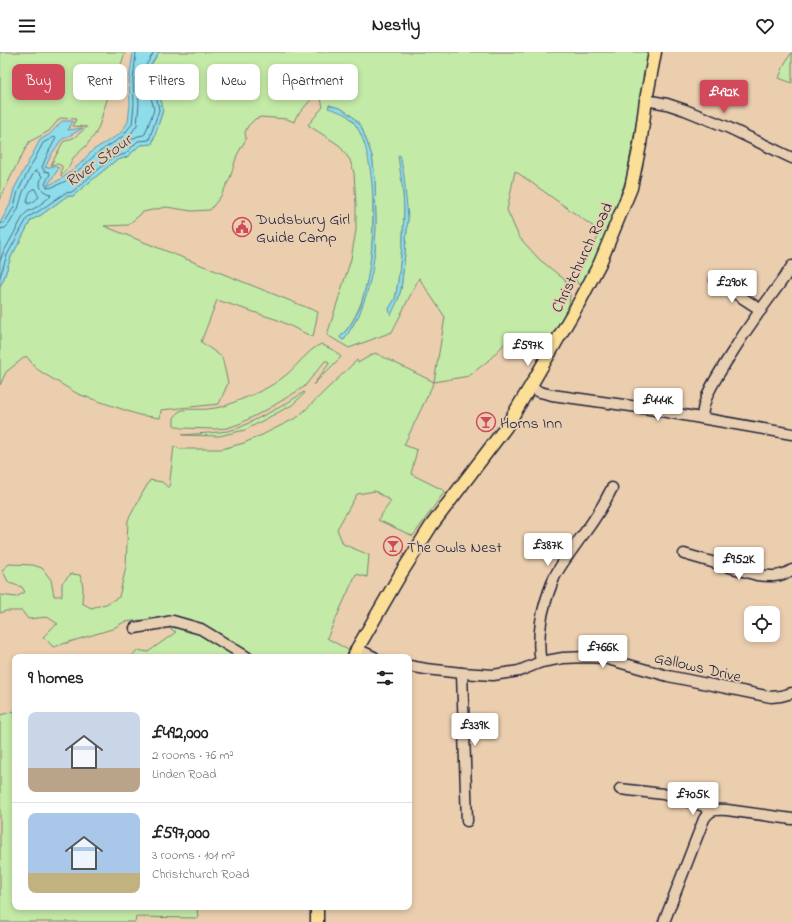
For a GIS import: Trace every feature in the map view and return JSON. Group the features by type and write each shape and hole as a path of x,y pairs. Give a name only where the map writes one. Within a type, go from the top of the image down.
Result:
{"main road":[{"name":"Christchurch Road","path":"356,653 400,575 431,526 506,427 582,299 600,262 631,188 640,145 646,100 655,52"}],"street":[{"path":"646,100 667,104 685,110 792,158"},
{"path":"702,418 702,409 716,377 760,310 792,266"},
{"path":"715,280 760,310"},
{"path":"530,387 540,392 552,395 638,407 792,434"},
{"path":"541,662 538,638 543,608 554,577 605,503 612,488"},
{"path":"684,554 758,575 776,576 792,570"},
{"path":"135,628 173,621 201,629 242,654"},
{"name":"Gallows Drive","path":"412,667 426,670 493,675 519,671 541,662 563,658 604,658 668,676 747,693 771,697 792,693"},
{"path":"462,673 467,821"},
{"path":"620,789 663,794 704,806 709,812"},
{"path":"664,922 704,819 709,812 717,809 792,819"}],"green space":[{"path":"0,52 125,52 121,64 73,64 73,100 107,100 96,133 86,146 73,158 68,168 61,176 62,166 58,164 51,165 63,142 75,137 87,127 73,126 76,119 60,118 49,131 29,142 0,200"},
{"path":"159,52 649,52 626,179 607,232 585,284 578,284 575,278 601,232 515,171 507,210 519,237 539,259 565,280 570,294 568,315 555,331 544,353 507,341 489,360 469,376 434,382 445,317 419,278 392,332 349,348 327,335 351,259 356,230 354,173 350,160 339,145 308,125 323,107 321,100 358,100 358,64 268,64 268,100 310,100 296,117 294,122 287,119 261,117 255,119 248,126 245,132 246,139 237,155 230,178 221,196 210,210 192,211 166,207 143,212 128,225 104,226 318,312 313,337 278,320 217,300 201,342 222,357 228,383 219,404 161,410 160,418 139,415 78,394 37,369 26,356 6,372 0,385 0,286 11,257 31,220 41,215 67,196 73,196 115,161 127,157 140,145 152,144 163,110 161,100 199,100 199,64 152,64","holes":["329,105 342,109 352,116 361,126 372,156 375,178 375,250 366,287 371,256 373,204 373,187 368,150 356,125 348,116","403,191 408,218 401,289 398,300 389,309 395,299 398,282 403,238","364,295 359,315 344,340 340,337 351,324"]},
{"path":"792,52 792,83 779,78 785,63"},
{"path":"321,344 335,351 341,357 313,385 329,364 328,361 325,361 304,387 268,409 239,424 227,428 215,429 181,428 174,425 174,418 180,411 208,409 223,406 267,388 280,380 307,354"},
{"path":"375,353 434,382 404,445 417,450 411,474 445,491 413,536 378,520 391,501 375,491 357,494 337,529 343,544 369,555 367,577 356,574 327,638 350,651 348,654 134,654 137,650 148,652 176,632 150,617 149,621 141,620 124,622 112,629 53,647 43,637 58,624 47,617 28,619 22,611 6,611 0,613 0,595 16,597 25,592 22,587 9,583 2,570 9,564 33,565 42,568 51,580 54,596 62,596 62,583 71,574 80,575 83,587 82,603 91,608 106,604 119,597 126,567 128,520 150,480 162,482 169,488 174,446 180,449 222,449 244,443 262,435 298,417 357,360 358,363"},
{"path":"304,392 305,393 292,405 245,430 219,436 182,435 228,431 239,428 284,405"},
{"path":"12,712 12,910 197,910 198,918 136,917 135,922 0,922 0,715"}],"water":[{"name":"River Stour","path":"133,52 159,52 152,64 135,64 135,100 161,100 163,110 152,144 140,145 127,157 115,161 73,196 67,196 41,215 31,220 11,257 0,286 0,223 10,205 14,189 40,140 50,134 62,121 73,121 68,130 83,128 61,140 51,155 45,168 54,166 59,168 47,186 61,179 79,165 93,150 120,134 128,122 130,104 129,81"},
{"path":"329,105 342,109 352,116 361,126 372,156 375,178 376,223 375,250 372,272 367,293 359,315 344,340 340,337 352,323 360,307 370,265 373,211 372,183 368,158 362,136 350,118 341,112 328,108"},
{"path":"400,155 404,176 408,218 401,289 391,315 389,309 395,299 403,238 403,191 398,156"}],"place":[{"name":"Dudsbury Girl Guide Camp","path":"242,227"},
{"name":"Horns Inn","path":"486,422"},
{"name":"The Owls Nest","path":"393,546"}]}
